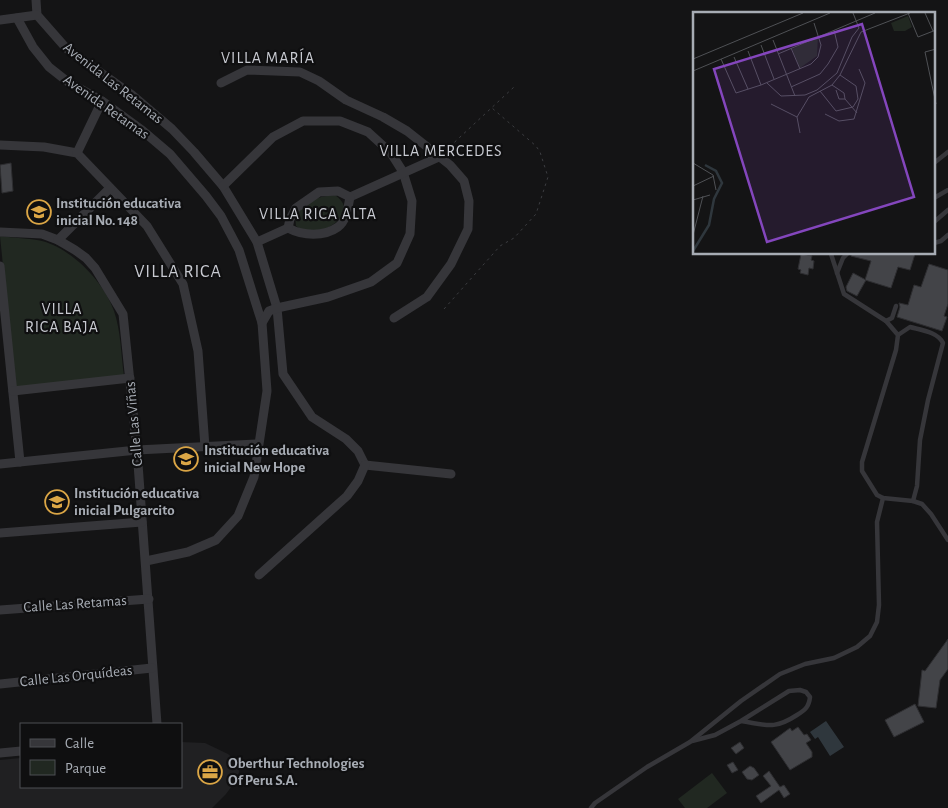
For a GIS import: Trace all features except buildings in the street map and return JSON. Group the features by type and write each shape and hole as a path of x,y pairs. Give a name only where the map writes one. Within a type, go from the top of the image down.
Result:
{"street":[{"path":"0,20 37,15 36,0"},
{"name":"Avenida Las Retamas","path":"37,15 66,48 132,95 172,129 223,186 258,242 277,308 283,374 312,417 346,439 358,451 365,465"},
{"name":"Avenida Retamas","path":"17,18 33,47 49,67 68,82 102,101 143,130 170,154 206,196 221,216 239,250 262,323 267,391 254,477 238,516 216,540 188,552 146,561"},
{"path":"221,84 247,70 300,72 319,81 346,100 383,117 407,131 450,165 464,181 469,202 468,229 451,264 427,297 394,318"},
{"path":"77,153 102,101"},
{"path":"223,186 274,137 302,122 340,121 368,132 391,153 403,172 412,201 410,234 397,264 371,282 328,297 269,311 262,323"},
{"path":"0,145 44,146 77,153 147,226 183,284 198,351 205,447"},
{"path":"350,197 439,156"},
{"path":"58,240 110,188"},
{"path":"288,228 296,208 319,192 338,191 350,197"},
{"path":"258,242 288,228 303,234 318,234 339,226 348,211 350,197"},
{"name":"Calle Las Viñas","path":"0,232 42,234 58,240 86,258 95,268 123,314 137,450 157,723"},
{"path":"0,266 20,462"},
{"path":"13,391 130,378"},
{"path":"0,464 137,450 258,444"},
{"path":"259,575 347,496 358,481 365,465 452,474"},
{"path":"0,532 142,522"},
{"name":"Calle Las Retamas","path":"0,610 149,599"},
{"name":"Calle Las Orquídeas","path":"0,684 152,668"},
{"path":"0,753 20,751"}],"lane":[{"path":"936,161 948,152"},
{"path":"936,197 948,190"},
{"path":"936,220 948,210"},
{"path":"936,242 948,235"},
{"path":"831,255 844,294 886,321 898,335 896,350 862,462 862,471 877,495 882,498 913,501 922,504 948,540"},
{"path":"837,272 846,255"},
{"path":"886,321 892,318 896,306"},
{"path":"898,335 910,327 936,334 941,337 943,343 920,440 917,486 913,501"},
{"path":"591,808 595,803 647,767 690,742 741,700 780,674 805,664 834,658 857,647 870,636 877,622 879,605 878,522 882,498"},
{"path":"690,742 715,735 789,692 800,690 806,692 810,697 806,710 785,723 774,726 741,721"}],"path":[{"path":"439,156 514,87"},
{"path":"444,309 500,246 514,238 536,214 548,177 540,152 536,146 492,108"}],"shaded area":[{"path":"826,721 844,747 830,756 818,737 815,739 810,732"},
{"name":"Oberthur Technologies Of Peru S.A.","path":"182,742 205,743 228,754 241,765 237,779 212,808 0,808 0,760 20,758 20,788 182,788"}],"green space":[{"path":"335,195 343,204 344,209 341,217 333,225 317,232 305,231 296,226 295,215 304,206 317,198"},
{"path":"0,236 37,240 53,245 75,259 95,278 114,311 124,376 15,387"},
{"path":"712,773 727,793 707,808 685,808 678,799"}],"place":[{"name":"Institución educativa inicial No. 148","path":"39,212"},
{"name":"Institución educativa inicial New Hope","path":"186,459"},
{"name":"Institución educativa inicial Pulgarcito","path":"57,502"},
{"name":"Oberthur Technologies Of Peru S.A.","path":"210,772"}],"district":[{"name":"VILLA MARÍA","path":"268,58"},
{"name":"VILLA MERCEDES","path":"441,151"},
{"name":"VILLA RICA ALTA","path":"318,214"},
{"name":"VILLA RICA","path":"178,272"},
{"name":"VILLA RICA BAJA","path":"62,318"}]}
